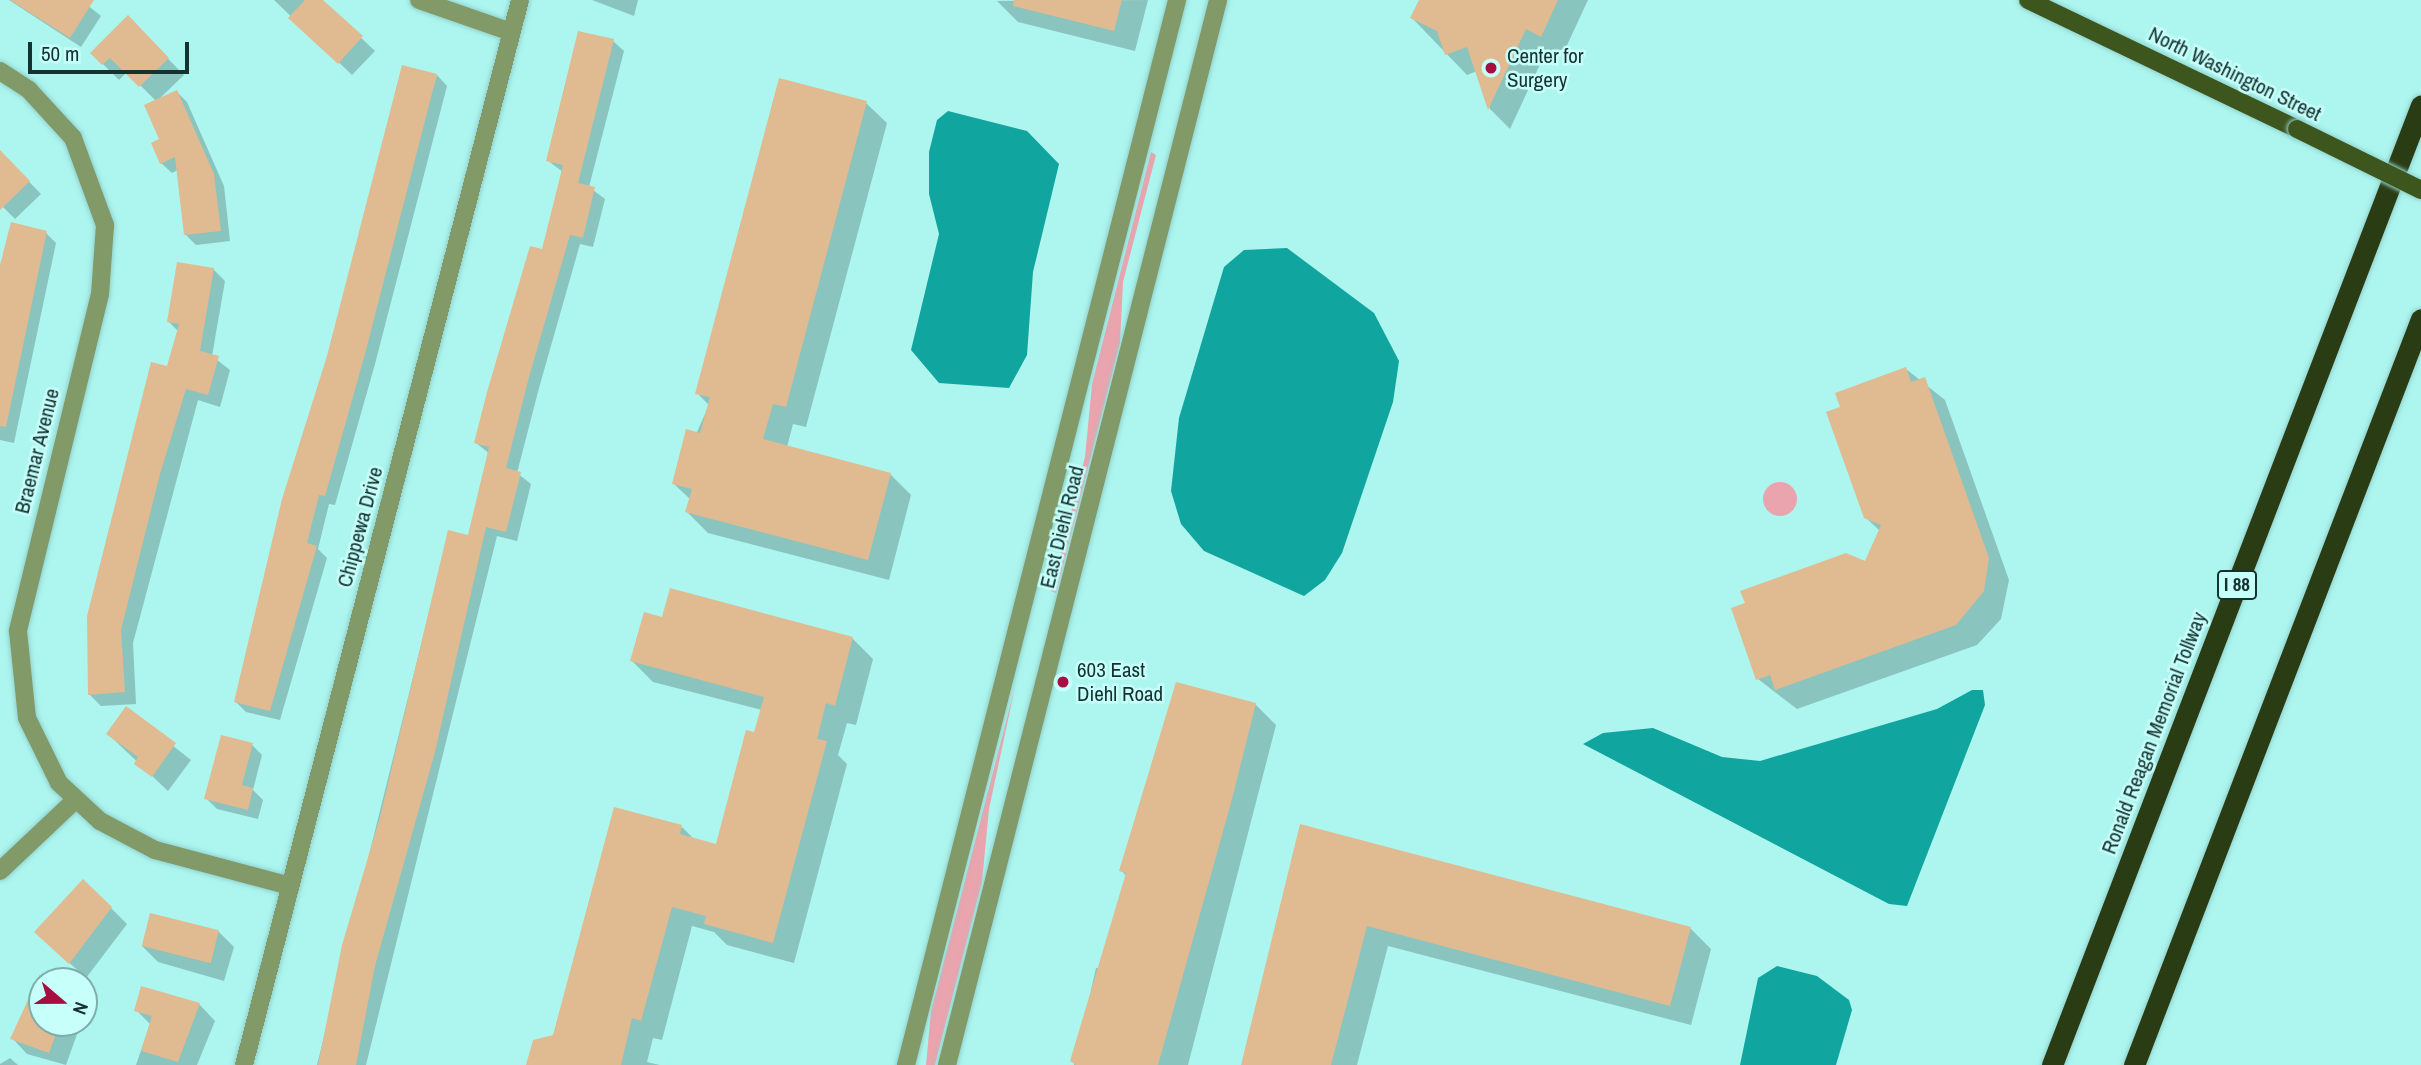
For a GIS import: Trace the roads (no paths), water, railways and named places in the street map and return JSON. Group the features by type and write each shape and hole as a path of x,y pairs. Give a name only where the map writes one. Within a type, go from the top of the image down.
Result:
{"highway":[{"name":"Ronald Reagan Memorial Tollway","path":"2052,1065 2421,105"},
{"path":"2134,1065 2421,319"}],"main road":[{"name":"North Washington Street","path":"2028,0 2421,190"}],"street":[{"path":"419,0 511,32"},
{"name":"Chippewa Drive","path":"244,1065 520,0"},
{"name":"East Diehl Road","path":"906,1065 1177,0"},
{"name":"East Diehl Road","path":"947,1065 1218,0"},
{"name":"Braemar Avenue","path":"0,71 37,98 73,138 105,225 100,295 18,631 27,718 74,801 155,850 290,886"},
{"path":"0,871 74,801"}],"water":[{"path":"948,111 1027,131 1059,164 1033,272 1027,355 1009,388 939,383 911,350 939,234 929,194 929,152 937,120"},
{"path":"1287,248 1374,313 1399,361 1393,402 1342,553 1325,580 1304,596 1204,551 1181,524 1171,491 1179,418 1224,267 1244,250"},
{"path":"1972,690 1983,690 1985,705 1907,906 1889,904 1583,744 1603,733 1653,728 1722,757 1760,761 1937,709"},
{"path":"1777,966 1817,976 1849,1000 1852,1010 1836,1065 1740,1065 1758,978"}],"place":[{"name":"Center for Surgery","path":"1491,68"},
{"name":"603 East Diehl Road","path":"1063,682"}]}
